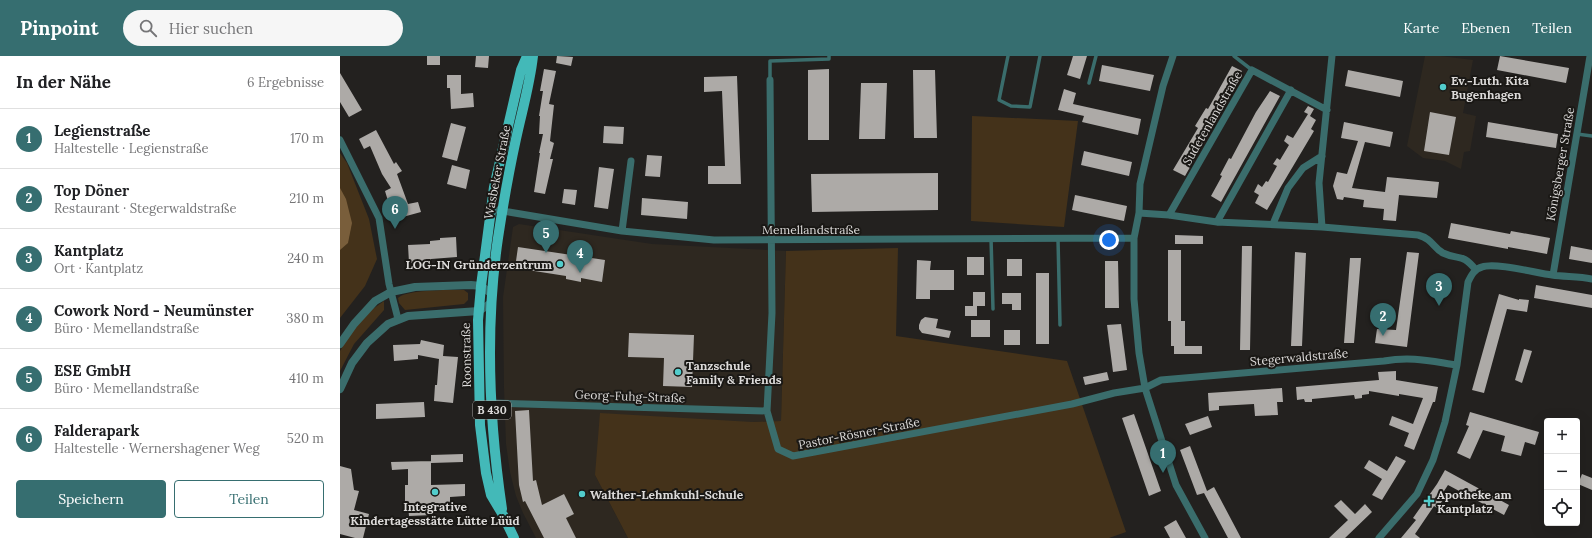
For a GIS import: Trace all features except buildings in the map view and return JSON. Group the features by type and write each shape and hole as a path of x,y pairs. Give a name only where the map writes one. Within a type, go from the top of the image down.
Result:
{"main road":[{"name":"Wasbeker Straße","path":"481,286 491,209 501,153 521,70 527,56"},
{"name":"Wasbeker Straße","path":"491,299 493,275 503,211 516,141 532,72 533,56"},
{"name":"Roonstraße","path":"481,286 479,311 480,425 486,473 491,495 514,538"},
{"name":"Roonstraße","path":"491,299 493,437 503,515"}],"street":[{"path":"1173,56 1163,86 1140,184 1139,213 1134,238 1134,299 1139,353 1145,388 1176,485 1205,538"},
{"path":"1322,227 1319,183 1332,56"},
{"name":"Königsberger Straße","path":"1553,275 1590,60"},
{"name":"Sudetenlandstraße","path":"1169,215 1252,70 1327,110"},
{"name":"Pastor-Rösner-Straße","path":"770,80 772,313 767,412 778,449 793,456 1072,404 1114,393 1145,388"},
{"path":"1217,222 1291,90"},
{"path":"340,140 379,218 391,292 398,319"},
{"path":"1274,224 1288,188 1303,168 1322,156"},
{"path":"622,231 631,161"},
{"name":"Memellandstraße","path":"491,209 622,231 714,240 772,241 1134,238"},
{"path":"1139,213 1169,215 1217,222 1322,227 1422,236 1430,240 1443,253 1464,258 1476,270"},
{"path":"1379,538 1417,494 1433,460 1445,422 1456,366 1470,276 1482,266 1494,266 1592,279"},
{"path":"340,344 354,324 375,302 391,292 415,287 481,286 491,299 479,311 408,316 398,319 383,327 366,343 352,363 340,389"},
{"name":"Stegerwaldstraße","path":"1145,388 1161,380 1384,361 1401,358 1422,359 1456,366"},
{"name":"Georg-Fuhg-Straße","path":"492,403 767,412"}],"lane":[{"path":"770,80 770,61 805,58 829,59 829,56"},
{"path":"1008,56 999,100 1011,106 1030,107 1040,56"},
{"path":"1090,83 1096,56"},
{"path":"1234,56 1252,70"},
{"path":"1577,134 1592,136"},
{"path":"991,238 993,309"},
{"path":"1058,238 1060,325"}],"shaded area":[{"name":"Ev.-Luth. Kita Bugenhagen","path":"1425,56 1440,56 1473,60 1463,113 1476,116 1470,151 1464,152 1461,169 1445,161 1423,158 1407,146"},
{"path":"972,116 1078,121 1064,227 971,221"},
{"path":"340,153 347,163 369,219 377,259 365,286 340,318"},
{"path":"340,188 346,199 352,223 348,243 340,250"},
{"path":"519,224 652,244 786,251 781,421 752,422 595,475 628,538 536,538 516,496 510,472 506,444 503,297 513,227"},
{"path":"898,248 896,336 1067,361 1126,532 1109,538 628,538 595,475 600,413 752,422 781,421 786,251"},
{"path":"440,290 464,290 468,293 468,300 464,304 405,310 399,303 398,298 410,293"},
{"path":"384,301 384,310 354,344 340,371 340,351 353,330 370,311"}],"place":[{"name":"Ev.-Luth. Kita Bugenhagen","path":"1443,87"},
{"name":"Falderapark","path":"395,229"},
{"name":"ESE GmbH","path":"546,253"},
{"name":"LOG-IN Gründerzentrum","path":"560,264"},
{"name":"Cowork Nord - Neumünster","path":"580,273"},
{"name":"Kantplatz","path":"1439,306"},
{"name":"Top Döner","path":"1383,336"},
{"name":"Tanzschule Family & Friends","path":"678,372"},
{"name":"Legienstraße","path":"1163,473"},
{"name":"Integrative Kindertagesstätte Lütte Lüüd","path":"435,492"},
{"name":"Walther-Lehmkuhl-Schule","path":"582,494"},
{"name":"Apotheke am Kantplatz","path":"1429,501"}]}
